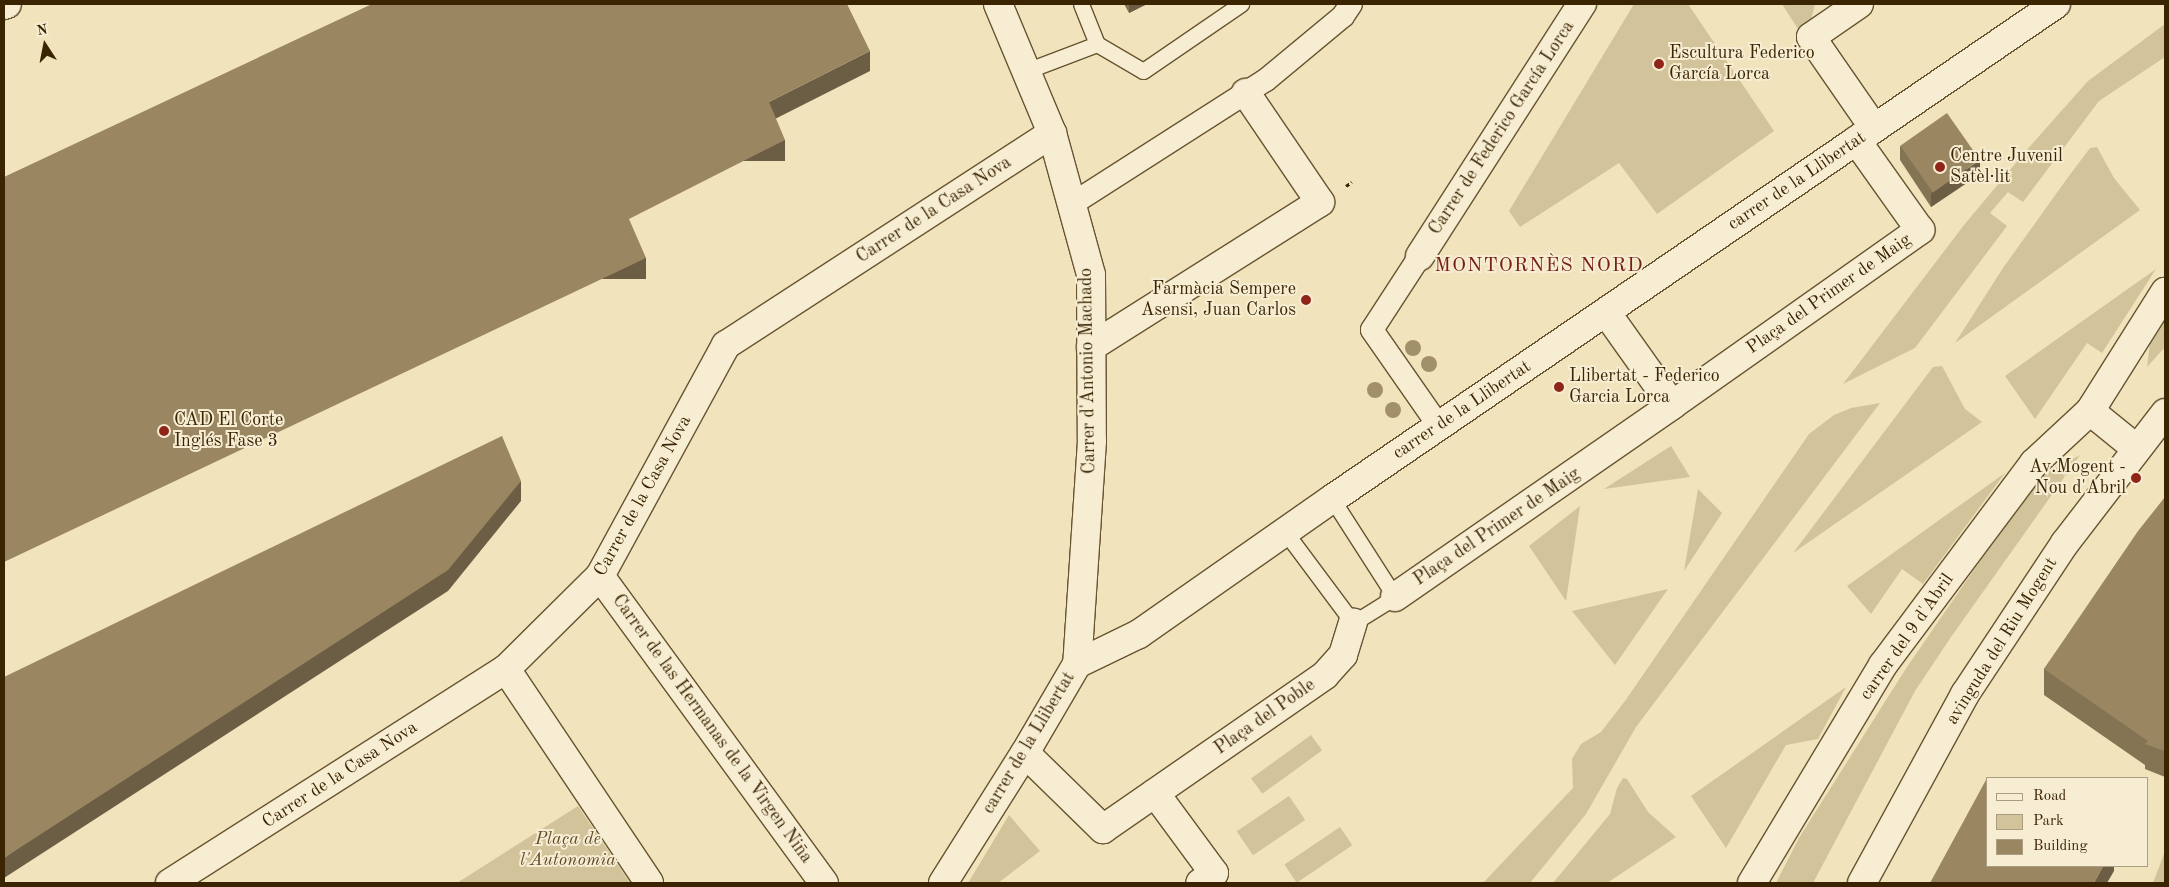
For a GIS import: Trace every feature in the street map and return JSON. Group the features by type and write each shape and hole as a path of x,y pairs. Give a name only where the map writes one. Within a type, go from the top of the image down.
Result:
{"street":[{"name":"Carrer d'Antonio Machado","path":"998,4 1052,133 1091,275 1092,440 1077,664"},
{"path":"1072,204 1266,80 1343,16 1351,4"},
{"name":"Carrer de Federico García Lorca","path":"1439,426 1372,330 1582,4"},
{"name":"carrer de la Llibertat","path":"1859,4 1811,37 1865,134"},
{"name":"carrer de la Llibertat","path":"943,883 1025,753 1077,664 1139,634 1332,499 2056,4"},
{"path":"1091,347 1320,202 1246,93"},
{"name":"Carrer de la Casa Nova","path":"170,883 506,669 600,576 726,346 1052,133"},
{"name":"Plaça del Primer de Maig","path":"1395,596 1920,230 1865,134"},
{"name":"carrer del 9 d'Abril","path":"1752,883 1883,666 2034,463 2090,411 2165,292"},
{"path":"1606,312 1672,404"},
{"path":"2090,411 2137,450"},
{"name":"avinguda del Riu Mogent","path":"1862,883 1965,694 2065,543 2165,413"},
{"name":"Carrer de las Hermanas de la Virgen Niña","path":"600,576 824,883"},
{"name":"Plaça del Poble","path":"1025,753 1103,829 1325,675 1343,655 1352,622"},
{"path":"506,669 649,883"},
{"path":"1155,793 1214,874 1200,883"}],"lane":[{"path":"1081,4 1097,44 1143,71 1241,4"},
{"path":"1026,71 1097,44"},
{"path":"1286,533 1352,622 1395,596 1332,499"}],"green space":[{"path":"1634,4 1688,4 1774,131 1657,214 1619,163 1520,227 1509,211"},
{"path":"1782,4 1815,4 1808,31 1800,32"},
{"path":"2165,24 2165,57 2099,101 2023,202 2008,192 1990,213 2007,226 1915,348 1843,384 1964,225 2088,81"},
{"path":"2097,147 2114,178 2140,210 1955,343 2003,268 2066,180 2090,148"},
{"path":"2156,269 2102,353 2087,343 2035,419 2005,376"},
{"path":"2165,314 2165,347 2147,367 2151,333"},
{"path":"1942,366 1965,409 1982,422 1793,553 1933,367"},
{"path":"1880,403 1636,727 1586,814 1530,883 1483,883 1573,788 1572,759 1581,744 1601,732 1625,701 1809,434 1834,415 1851,408"},
{"path":"1671,446 1690,477 1604,489"},
{"path":"2080,455 1915,691 1813,883 1776,883 1799,838 1905,670 2037,478"},
{"path":"2005,473 1923,584 1902,569 1871,614 1847,586"},
{"path":"1698,489 1722,513 1684,571"},
{"path":"1580,506 1566,601 1529,546"},
{"path":"1668,589 1615,665 1572,611"},
{"path":"1846,687 1818,739 1786,745 1726,848 1691,796"},
{"path":"1311,735 1322,750 1262,794 1251,778"},
{"path":"1623,778 1627,779 1648,812 1676,837 1607,883 1553,883 1610,814 1617,788"},
{"path":"1289,796 1305,820 1253,855 1237,831"},
{"name":"Plaça de l'Autonomia","path":"578,806 630,883 457,883"},
{"path":"1009,815 1040,851 998,883 968,883"},
{"path":"1340,827 1352,845 1297,883 1284,864"},
{"path":"2165,851 2165,883 2153,883"}],"building":[{"name":"CAD El Corte Inglés Fase 3","path":"372,4 847,4 870,51 769,102 785,140 629,219 646,258 4,562 4,177"},
{"name":"Centre Juvenil Satèl·lit","path":"1947,113 1980,160 1933,192 1900,146"},
{"path":"502,436 521,481 448,570 4,858 4,677"},
{"path":"2165,497 2165,751 2145,744 2148,741 2044,669 2138,531"},
{"path":"1986,780 1986,867 2102,867 2094,883 1930,883"}],"place":[{"name":"Escultura Federico García Lorca","path":"1659,64"},
{"name":"Centre Juvenil Satèl·lit","path":"1940,167"},
{"name":"Farmàcia Sempere Asensi, Juan Carlos","path":"1306,300"},
{"name":"Llibertat - Federico Garcia Lorca","path":"1559,387"},
{"name":"CAD El Corte Inglés Fase 3","path":"164,431"},
{"name":"Av.Mogent - Nou d'Abril","path":"2136,478"}],"district":[{"name":"MONTORNÈS NORD","path":"1539,266"}]}
